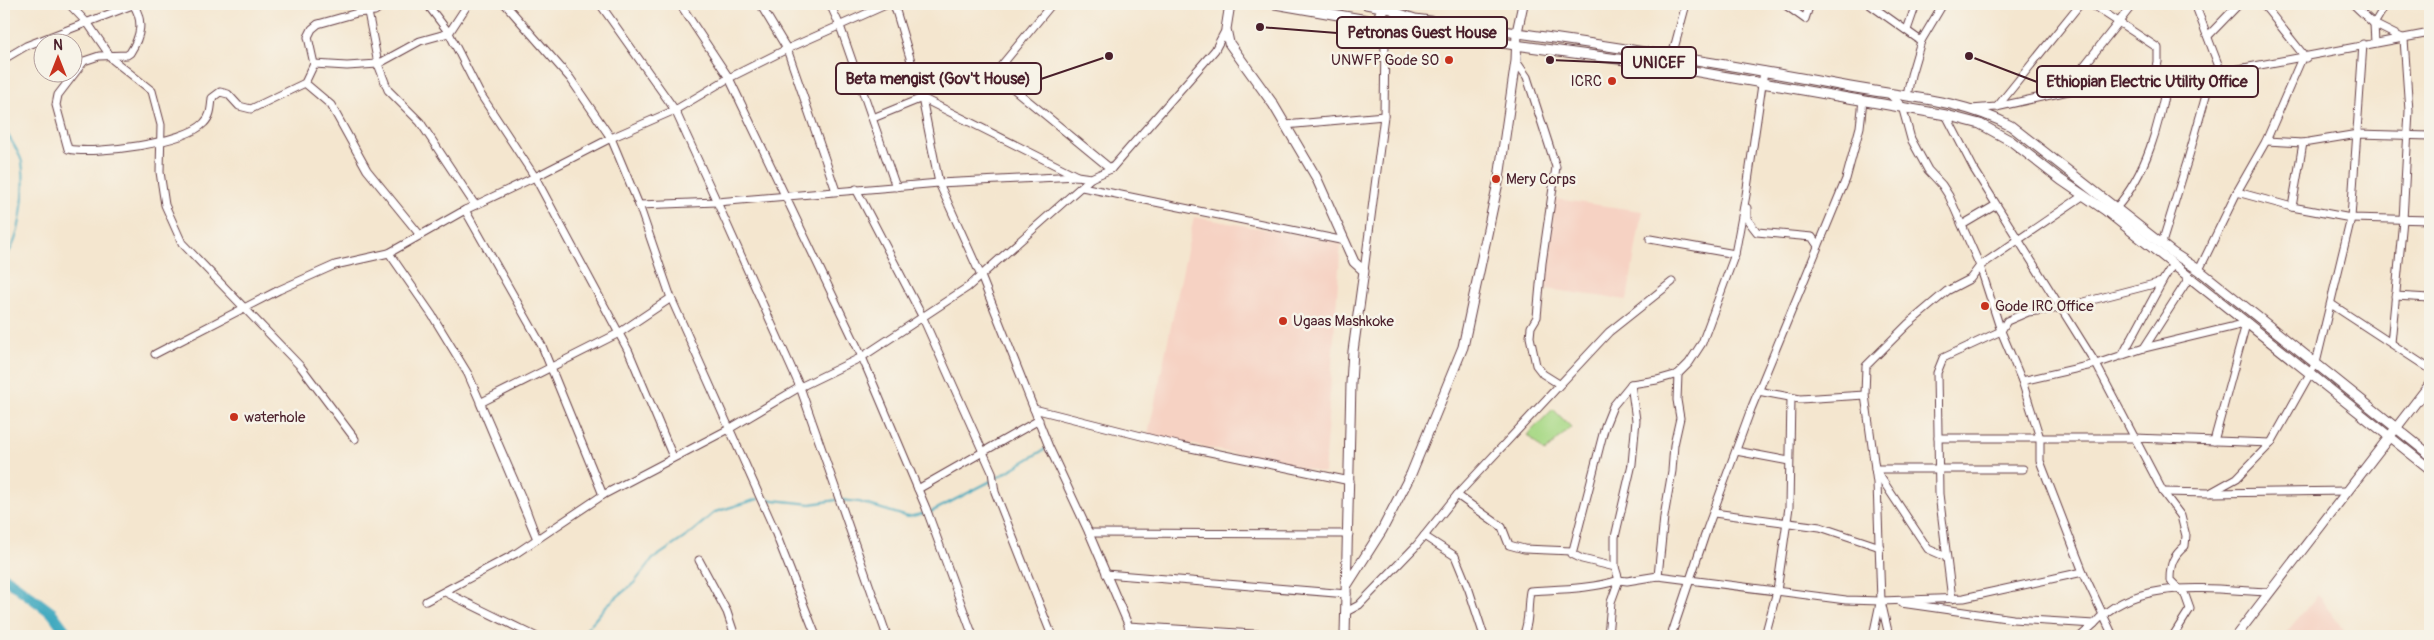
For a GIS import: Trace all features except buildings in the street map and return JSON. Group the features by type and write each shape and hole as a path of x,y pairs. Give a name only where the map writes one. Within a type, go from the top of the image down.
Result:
{"street":[{"path":"69,4 86,22 110,56 152,91 161,125 160,172 165,205 182,243 302,367 355,439"},
{"path":"4,59 26,46 134,4 140,17 141,27 133,48 127,55 99,56 84,61 58,95 56,105 68,149 107,148 161,142 180,138 199,128 211,114 212,98 215,94 220,92 228,94 239,106 251,109 305,83 314,64 308,37 312,30 318,24 374,11 384,4"},
{"path":"427,4 449,33 479,92 535,177 619,333 673,458"},
{"path":"314,64 347,66 378,64 420,42 449,33 468,4"},
{"path":"505,4 570,78 611,138 639,205 671,298 772,524 816,636"},
{"path":"600,4 676,110 800,387 887,636"},
{"path":"680,4 729,78 862,357 918,489 973,636"},
{"path":"760,4 787,49 836,191"},
{"path":"830,4 840,26 896,187"},
{"path":"155,354 243,308 335,265 388,253 475,205 611,138 676,110 729,78 787,49 888,4"},
{"path":"894,4 922,98 939,183 981,276 1049,447 1089,533 1133,636"},
{"path":"1052,4 996,72 998,76 1111,169"},
{"path":"426,601 515,554 603,495 729,429 800,387 862,357 923,318 981,276 1091,178 1111,169 1215,50 1226,29 1230,4"},
{"path":"1275,4 1367,20 1387,28 1414,28 1515,45 1646,63 1902,106 1980,124 2011,141 2171,259 2189,278 2430,469"},
{"path":"1366,4 1392,8 1415,19 1517,32 1764,71 1908,96 1970,109 1994,117 2011,126 2162,243 2171,259 2199,270 2430,455"},
{"path":"1347,590 1382,530 1411,474 1463,348 1499,178 1516,61 1515,45 1523,4"},
{"path":"1672,56 1686,4"},
{"path":"1784,4 1805,19 1810,4"},
{"path":"1869,4 1921,41"},
{"path":"1907,30 1916,4"},
{"path":"1908,96 1910,75 1921,41 1943,4"},
{"path":"1996,107 2080,4"},
{"path":"2092,4 2158,48 2158,62 2153,83"},
{"path":"2073,90 2080,71 2118,20 2133,4"},
{"path":"2195,4 2221,72"},
{"path":"2208,36 2239,4"},
{"path":"2262,4 2304,58"},
{"path":"2352,4 2374,24 2404,39"},
{"path":"2375,43 2374,24 2386,4"},
{"path":"1387,28 1398,23 1392,8"},
{"path":"1345,636 1350,481 1349,423 1353,351 1384,116 1385,39 1387,28 1379,16 1392,8"},
{"path":"368,12 378,64 388,90 420,122 475,205"},
{"path":"1226,29 1229,43 1285,125 1316,177 1354,262 1364,272"},
{"path":"1970,109 1996,107 2073,90 2153,83 2212,74 2304,58 2363,44 2404,39 2430,33"},
{"path":"2391,343 2403,220 2408,136 2409,111 2404,39"},
{"path":"1562,52 1564,40"},
{"path":"2210,493 2237,478 2271,443 2316,363 2351,218 2363,44"},
{"path":"1646,63 1649,53"},
{"path":"2199,270 2237,192 2266,141 2304,58"},
{"path":"1516,61 1527,77 1556,167 1542,263 1537,317 1531,327 1530,337 1536,365 1543,374 1559,384"},
{"path":"1572,551 1593,478 1605,426 1613,406 1631,384 1678,374 1690,363 1702,343 1735,254 1746,195 1764,71"},
{"path":"2162,243 2212,74"},
{"path":"1815,92 1816,81"},
{"path":"2116,208 2124,199 2146,160 2163,104 2167,81"},
{"path":"305,83 331,105 367,170 420,235"},
{"path":"1887,93 1902,106 1911,139 1928,170 1942,186 1980,266 2001,331 2022,381 2040,438 2040,461 2083,572 2104,613 2113,636"},
{"path":"873,118 922,98 1077,176"},
{"path":"1671,636 1690,578 1758,391 1846,179 1860,127 1863,100"},
{"path":"1946,115 1974,169 2096,364 2163,492 2180,516 2186,536 2185,546 2175,554 2170,566 2170,580 2185,595 2190,610 2173,636"},
{"path":"1285,125 1384,116"},
{"path":"2266,141 2303,143 2358,134 2430,136"},
{"path":"2292,207 2303,143"},
{"path":"639,205 717,202 939,183 1077,176 1091,178"},
{"path":"1082,187 1345,242"},
{"path":"856,189 923,318 992,472 995,492 1052,636"},
{"path":"2237,192 2292,207 2351,218 2430,220"},
{"path":"1746,195 1747,219 1757,232 1812,236 1818,246"},
{"path":"1889,636 1881,601 1875,469 1865,395 1866,366 1946,291 1970,279 1980,266 2084,195"},
{"path":"1962,225 1996,205"},
{"path":"465,210 542,346 603,495"},
{"path":"1650,239 1735,254"},
{"path":"388,253 437,323 468,374 538,539"},
{"path":"2122,356 2162,282 2171,259"},
{"path":"2144,348 2189,278"},
{"path":"1346,612 1359,605 1424,536 1457,495 1609,332 1672,282"},
{"path":"1952,599 1938,469 1937,373 1944,358 2001,331 2007,321 2028,312 2061,308 2162,282"},
{"path":"2207,292 2214,282"},
{"path":"2395,296 2430,298"},
{"path":"480,403 619,333 671,298"},
{"path":"2330,304 2430,369"},
{"path":"2022,381 2096,364 2144,348 2247,324"},
{"path":"2214,441 2247,324"},
{"path":"1658,576 1674,445 1680,418 1677,400 1678,374"},
{"path":"1608,636 1611,602 1619,580 1615,567 1615,537 1632,464 1636,420 1631,384"},
{"path":"2236,636 2430,384"},
{"path":"1758,391 1791,398 1865,395"},
{"path":"1765,636 1777,591 1788,521 1791,398"},
{"path":"1034,408 1181,446 1350,481"},
{"path":"918,489 1039,420"},
{"path":"1938,438 2134,438 2271,443"},
{"path":"1736,451 1790,461"},
{"path":"1875,469 2023,469"},
{"path":"1875,469 1928,549 1946,557"},
{"path":"2163,492 2347,491"},
{"path":"1457,495 1502,527 1509,545 1524,549 1572,551 1582,559 1615,567"},
{"path":"1714,512 1820,527 1880,547"},
{"path":"1089,533 1348,534"},
{"path":"1424,536 1455,556 1469,590 1484,636"},
{"path":"699,560 727,612 735,636"},
{"path":"1523,636 1528,625 1527,605 1530,591 1580,586 1599,587 1619,580 1627,581 1658,576 1690,578 1846,600 1881,601 1964,598 2083,572"},
{"path":"1106,574 1347,590"},
{"path":"2082,636 2104,613 2142,595 2177,588 2269,592"},
{"path":"445,592 534,636"},
{"path":"1881,601 2013,619 2094,624"},
{"path":"1873,636 1881,601"},
{"path":"1128,626 1286,636"}],"shaded area":[{"path":"1555,199 1642,211 1627,300 1546,289"},
{"path":"1194,217 1341,242 1324,473 1148,435"},
{"path":"2318,595 2348,636 2283,636"}],"green space":[{"path":"1553,409 1571,427 1545,452 1527,435"}],"waterway":[{"path":"4,128 21,158 23,172 23,198 19,227 10,250 4,258"},
{"path":"995,479 1047,448"},
{"path":"931,512 991,481"},
{"path":"581,636 607,605 634,583 653,559 687,536 715,512 758,499"},
{"path":"764,499 811,504 836,500"},
{"path":"841,500 859,502 908,517 926,513"},
{"path":"4,577 52,613 69,636"}],"place":[{"name":"Petronas Guest House","path":"1260,27"},
{"name":"Beta mengist (Gov't House)","path":"1109,56"},
{"name":"Ethiopian Electric Utility Office","path":"1969,56"},
{"name":"UNWFP Gode SO","path":"1449,60"},
{"name":"UNICEF","path":"1550,60"},
{"name":"ICRC","path":"1612,81"},
{"name":"Mery Corps","path":"1496,179"},
{"name":"Gode IRC Office","path":"1985,306"},
{"name":"Ugaas Mashkoke","path":"1283,321"},
{"name":"waterhole","path":"234,417"}]}
